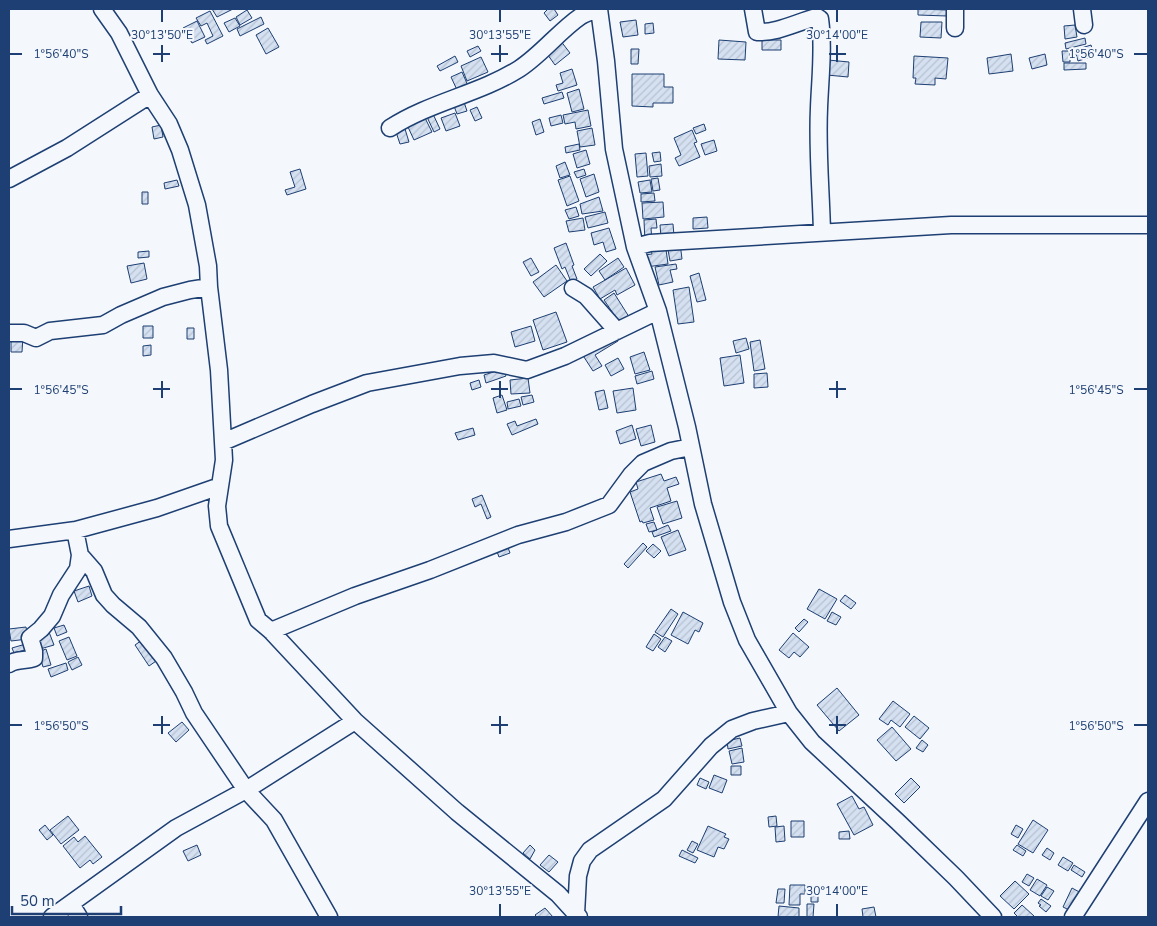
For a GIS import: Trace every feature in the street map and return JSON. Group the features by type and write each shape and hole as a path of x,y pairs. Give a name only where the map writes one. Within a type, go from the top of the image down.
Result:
{"street":[{"path":"102,9 119,33 150,95 169,124 180,150 197,205 208,266 219,370 224,460 217,506 219,526 258,620 271,631 355,721 457,812 558,894 578,916"},
{"path":"390,128 408,116 444,104 507,76 521,68 582,16 599,9 614,149 635,247 658,311 703,504 732,602 747,640 789,713 812,742 956,878 993,917"},
{"path":"753,9 757,32 792,26 818,17 820,19 819,161 822,232"},
{"path":"955,9 955,28"},
{"path":"1082,9 1084,25"},
{"path":"9,179 67,148 150,95"},
{"path":"635,247 666,242 952,225 1148,225"},
{"path":"9,333 24,333 36,338 50,332 103,326 121,315 162,297 190,290 209,288"},
{"path":"573,288 586,296 616,331"},
{"path":"223,442 312,404 367,384 460,366 494,363 527,370 565,356 658,311"},
{"path":"271,631 355,596 430,570 518,535 566,522 610,505 631,475 643,463 671,451 691,447"},
{"path":"9,539 75,530 158,508 220,486"},
{"path":"9,664 12,662 28,661 34,658 30,638 52,616 61,595 78,569 80,555 75,530"},
{"path":"80,555 94,571 104,594 113,605 139,627 164,658 194,713 246,790 274,820 329,917"},
{"path":"578,916 580,869 582,861 590,850 664,799 711,746 732,730 753,721 789,713"},
{"path":"52,917 75,910 176,828 246,790 355,721"},
{"path":"1073,917 1148,801"}],"building":[{"path":"212,9 233,9 217,17"},
{"path":"548,9 554,9 558,15 550,21 544,13"},
{"path":"918,9 947,10 947,16 918,15"},
{"path":"247,10 252,18 240,25 236,17"},
{"path":"210,11 223,36 207,44 205,40 213,36 207,23 201,26 196,18"},
{"path":"261,17 264,24 240,36 237,29"},
{"path":"235,18 240,26 229,32 224,23"},
{"path":"636,20 638,35 623,37 620,22"},
{"path":"197,21 205,37 192,43 183,28"},
{"path":"921,22 942,22 941,38 920,37"},
{"path":"653,23 654,33 645,34 645,24"},
{"path":"1075,25 1077,37 1065,39 1064,26"},
{"path":"268,28 279,47 266,54 256,35"},
{"path":"1085,38 1086,44 1066,49 1065,43"},
{"path":"560,40 570,53 555,65 545,51"},
{"path":"719,40 746,42 745,60 718,59"},
{"path":"762,40 781,40 781,50 762,50"},
{"path":"1091,45 1094,56 1078,61 1075,50"},
{"path":"478,46 481,51 470,57 467,51"},
{"path":"631,49 639,49 638,64 631,64"},
{"path":"1062,51 1070,51 1070,62 1063,62"},
{"path":"1011,54 1013,71 989,74 987,58"},
{"path":"1045,54 1047,65 1032,69 1029,58"},
{"path":"455,56 458,62 440,71 437,66"},
{"path":"914,56 948,58 946,79 935,78 935,85 915,84 916,78 913,78"},
{"path":"481,57 488,72 467,81 461,66"},
{"path":"828,60 849,62 848,77 827,75"},
{"path":"1064,63 1086,63 1086,69 1064,70"},
{"path":"572,69 577,85 558,91 556,85 563,83 560,73"},
{"path":"462,72 469,88 458,92 451,77"},
{"path":"632,74 664,74 664,87 673,87 673,103 653,103 653,107 632,106"},
{"path":"579,89 584,109 572,112 567,93"},
{"path":"562,92 564,98 544,104 542,98"},
{"path":"464,102 467,111 457,114 454,106"},
{"path":"477,107 482,118 475,121 470,110"},
{"path":"588,110 591,126 576,129 575,122 565,124 563,115"},
{"path":"455,113 460,126 446,131 441,118"},
{"path":"433,114 440,129 434,132 427,117"},
{"path":"561,115 563,123 551,126 549,118"},
{"path":"425,118 432,132 414,140 408,127"},
{"path":"540,119 544,132 536,135 532,122"},
{"path":"704,124 706,130 696,134 693,128"},
{"path":"161,125 163,137 154,139 152,127"},
{"path":"592,128 595,145 580,147 577,131"},
{"path":"405,129 409,142 400,144 396,132"},
{"path":"692,130 697,142 694,143 700,157 679,166 675,158 681,155 674,138"},
{"path":"714,140 717,151 705,155 701,144"},
{"path":"579,144 580,150 566,153 565,147"},
{"path":"586,150 590,164 577,168 573,154"},
{"path":"660,152 661,161 654,162 652,153"},
{"path":"646,153 648,176 637,177 635,154"},
{"path":"565,162 570,175 560,178 556,166"},
{"path":"661,164 662,176 650,177 649,166"},
{"path":"300,169 306,189 287,195 285,190 295,187 290,172"},
{"path":"584,169 586,175 577,178 574,172"},
{"path":"594,174 599,192 586,197 580,179"},
{"path":"570,176 579,201 567,206 558,180"},
{"path":"658,178 660,190 653,191 651,179"},
{"path":"177,180 179,186 165,189 164,183"},
{"path":"650,180 652,192 640,193 638,182"},
{"path":"142,192 148,192 148,204 142,204"},
{"path":"654,193 655,201 641,202 641,194"},
{"path":"599,197 603,211 582,214 580,204"},
{"path":"663,202 664,217 643,219 642,203"},
{"path":"576,207 579,216 569,219 565,210"},
{"path":"605,212 608,223 588,228 585,217"},
{"path":"707,217 708,228 693,229 693,218"},
{"path":"583,218 585,230 569,232 566,221"},
{"path":"656,219 657,228 651,228 652,242 645,243 644,220"},
{"path":"673,224 674,236 661,237 660,225"},
{"path":"609,228 616,249 606,252 603,242 594,245 591,233"},
{"path":"665,242 668,264 646,267 644,255 652,254 650,244"},
{"path":"566,243 577,279 571,282 565,267 562,269 554,248"},
{"path":"680,243 682,259 670,261 667,244"},
{"path":"149,251 149,257 138,258 138,252"},
{"path":"600,254 607,261 591,276 584,269"},
{"path":"531,258 539,272 531,276 523,262"},
{"path":"618,258 624,267 605,280 599,271"},
{"path":"144,263 147,279 131,283 127,266"},
{"path":"676,264 677,269 670,270 673,282 659,285 655,267"},
{"path":"556,265 567,281 544,297 533,282"},
{"path":"626,268 635,285 617,295 615,290 600,299 593,287"},
{"path":"699,273 706,300 697,302 690,276"},
{"path":"689,287 694,322 678,324 673,290"},
{"path":"614,293 631,320 622,326 604,300"},
{"path":"556,312 567,342 543,350 533,320"},
{"path":"143,326 153,326 153,338 143,338"},
{"path":"531,326 535,341 515,347 511,332"},
{"path":"187,328 194,328 194,339 187,339"},
{"path":"614,334 618,341 595,355 602,366 593,371 582,354"},
{"path":"11,336 23,336 22,352 11,352"},
{"path":"746,338 749,349 736,353 733,341"},
{"path":"760,340 765,369 754,371 750,342"},
{"path":"151,345 151,355 143,356 143,346"},
{"path":"644,352 650,370 635,374 630,357"},
{"path":"740,355 744,383 724,386 720,358"},
{"path":"618,358 624,369 611,376 605,365"},
{"path":"503,369 506,376 486,383 484,375"},
{"path":"652,371 654,379 637,384 635,376"},
{"path":"767,373 768,387 754,388 754,374"},
{"path":"528,378 530,393 511,394 510,380"},
{"path":"479,380 481,387 472,390 470,383"},
{"path":"633,388 636,410 617,413 613,391"},
{"path":"604,390 608,408 599,410 595,392"},
{"path":"502,395 507,410 497,413 493,398"},
{"path":"532,395 534,402 523,405 521,397"},
{"path":"519,399 521,406 508,409 507,402"},
{"path":"536,419 538,424 512,435 507,424 515,421 517,426"},
{"path":"632,425 636,439 620,444 616,431"},
{"path":"651,425 655,442 641,446 636,429"},
{"path":"473,428 475,435 458,440 455,433"},
{"path":"661,474 664,481 676,477 679,484 667,488 671,501 650,508 654,520 640,522 630,492 638,489 636,482"},
{"path":"482,495 491,517 487,519 481,504 475,507 472,499"},
{"path":"677,501 682,518 663,524 657,507"},
{"path":"654,522 657,530 649,532 646,524"},
{"path":"668,525 671,531 654,537 652,532"},
{"path":"678,530 686,550 669,556 661,537"},
{"path":"643,543 647,547 628,568 624,564"},
{"path":"653,544 661,551 654,558 646,551"},
{"path":"507,545 510,553 499,557 496,549"},
{"path":"89,586 92,596 78,602 74,591"},
{"path":"819,589 837,599 825,619 807,609"},
{"path":"845,595 856,603 851,609 840,601"},
{"path":"671,609 678,614 663,637 655,632"},
{"path":"683,612 703,623 699,632 695,630 688,644 671,635"},
{"path":"832,612 841,617 836,625 827,621"},
{"path":"804,619 808,622 799,632 795,628"},
{"path":"64,625 67,632 57,636 54,628"},
{"path":"26,627 28,639 11,641 9,629"},
{"path":"49,632 54,645 40,649 36,636"},
{"path":"793,633 809,647 800,657 794,652 789,658 779,650"},
{"path":"654,634 661,639 653,651 646,647"},
{"path":"69,637 77,656 67,660 59,641"},
{"path":"665,637 672,641 665,652 658,647"},
{"path":"145,638 159,659 149,666 135,645"},
{"path":"29,643 27,656 25,650 14,653 12,648"},
{"path":"46,649 51,665 43,667 39,652"},
{"path":"78,657 82,665 72,670 68,662"},
{"path":"66,663 68,670 51,677 48,669"},
{"path":"837,688 859,715 839,731 817,705"},
{"path":"893,701 910,714 900,727 891,720 888,725 879,719"},
{"path":"914,716 929,728 920,739 905,727"},
{"path":"182,722 189,730 176,742 168,733"},
{"path":"892,727 911,749 896,761 877,740"},
{"path":"740,738 742,746 728,749 727,741"},
{"path":"922,740 928,745 923,752 916,748"},
{"path":"742,748 744,762 732,764 729,751"},
{"path":"731,766 741,766 741,775 731,775"},
{"path":"714,775 727,780 722,793 709,788"},
{"path":"700,778 709,782 706,789 697,785"},
{"path":"911,778 920,787 904,803 895,794"},
{"path":"852,796 859,809 864,807 873,825 854,835 837,804"},
{"path":"68,816 79,830 61,844 50,830"},
{"path":"776,816 777,826 769,827 768,817"},
{"path":"1033,820 1048,830 1033,853 1018,844"},
{"path":"791,821 804,821 804,837 791,837"},
{"path":"45,825 53,835 47,840 39,830"},
{"path":"1016,825 1023,829 1018,838 1011,834"},
{"path":"708,826 726,834 724,837 729,839 724,849 718,847 714,857 697,850"},
{"path":"784,826 785,841 776,842 775,827"},
{"path":"849,831 850,839 839,839 839,832"},
{"path":"85,836 102,857 93,864 90,860 80,868 63,846 74,837 78,842"},
{"path":"692,841 698,844 693,853 687,850"},
{"path":"197,845 201,855 188,861 183,851"},
{"path":"530,845 535,850 530,859 523,853"},
{"path":"1017,845 1026,851 1023,856 1013,850"},
{"path":"1047,848 1054,853 1050,860 1042,855"},
{"path":"682,850 698,858 695,863 679,856"},
{"path":"549,855 558,862 549,872 540,865"},
{"path":"1063,857 1073,863 1068,871 1058,865"},
{"path":"1074,865 1085,872 1082,877 1071,870"},
{"path":"1027,874 1034,878 1029,886 1022,882"},
{"path":"1037,879 1047,885 1040,896 1030,890"},
{"path":"1015,881 1029,894 1014,909 1000,896"},
{"path":"790,885 805,885 805,894 800,894 800,905 789,905"},
{"path":"1047,887 1054,891 1048,900 1041,896"},
{"path":"1072,888 1083,894 1073,912 1063,907"},
{"path":"778,889 785,889 784,903 776,903"},
{"path":"811,893 818,893 818,902 811,902"},
{"path":"1041,899 1051,906 1046,912 1039,906 1041,905 1038,903"},
{"path":"807,904 814,904 813,917 807,917"},
{"path":"1022,905 1034,916 1018,917 1014,913"},
{"path":"779,906 799,908 799,917 778,917"},
{"path":"874,907 876,917 863,917 862,909"},
{"path":"545,908 553,917 537,917 535,915"}]}
